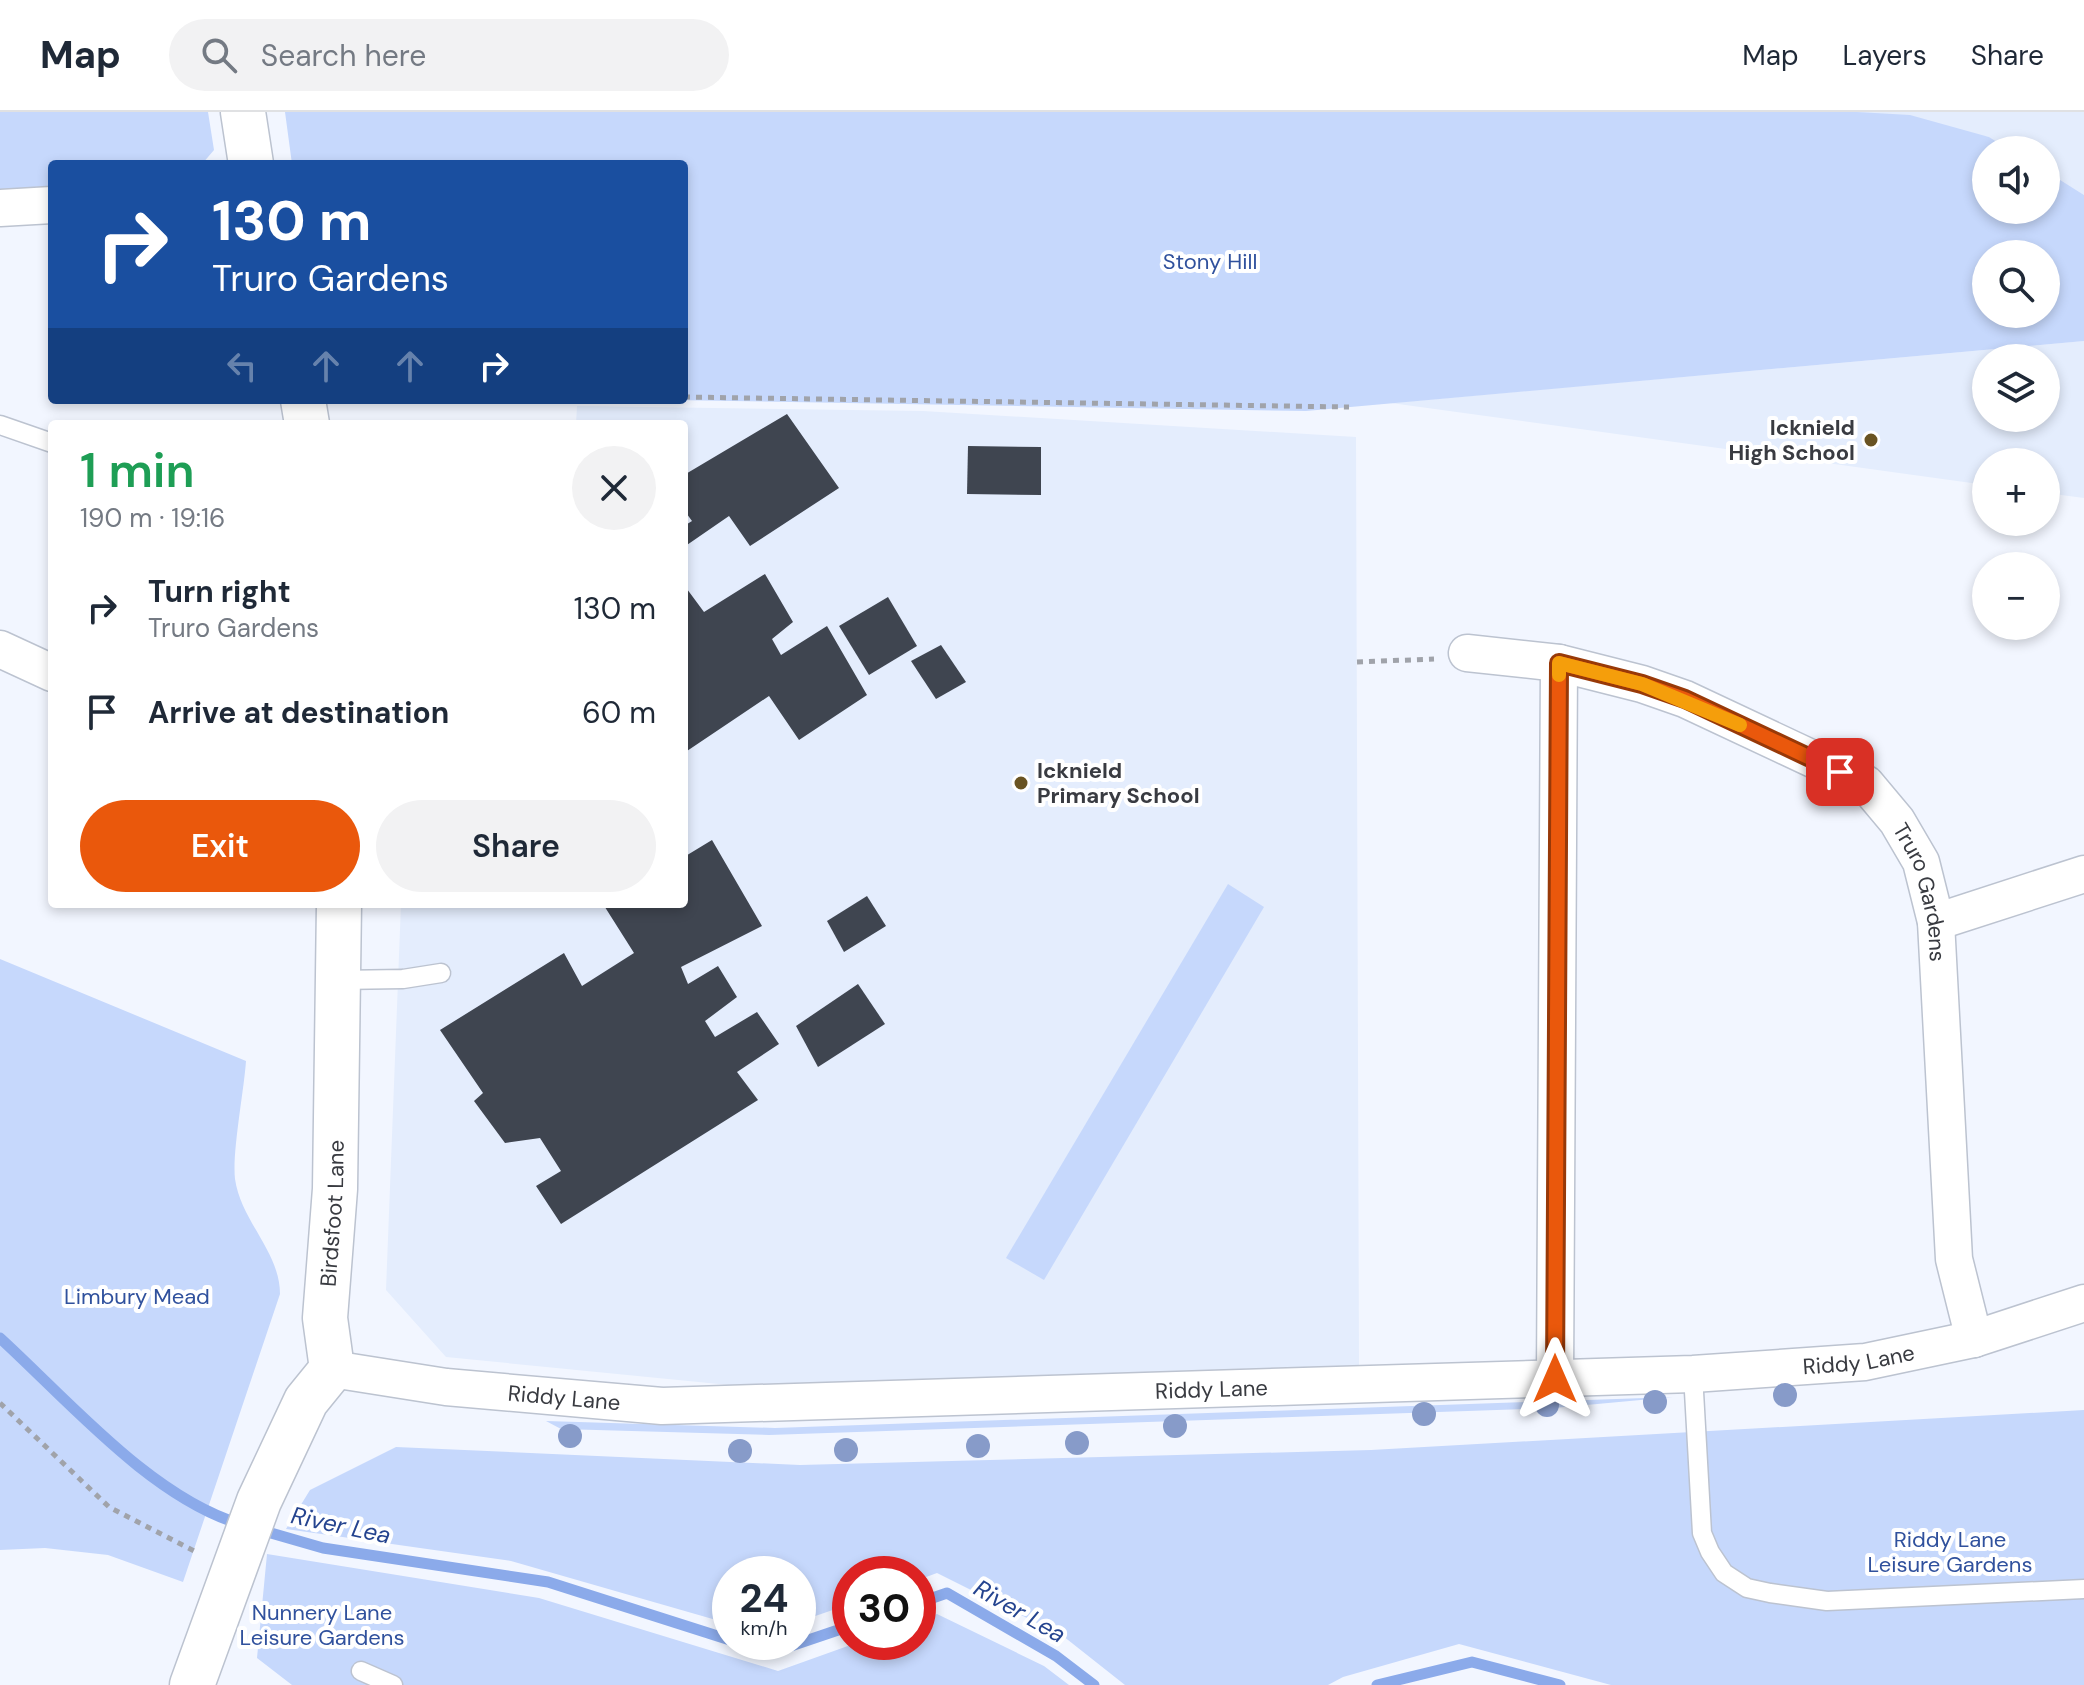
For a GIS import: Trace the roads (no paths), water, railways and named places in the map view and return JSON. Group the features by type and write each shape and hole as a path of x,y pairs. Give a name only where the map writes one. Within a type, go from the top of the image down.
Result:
{"street":[{"path":"243,112 250,160"},
{"path":"0,208 48,205"},
{"path":"0,649 48,671"},
{"name":"Truro Gardens","path":"1467,653 1559,663 1642,684 1685,699 1866,784 1897,821 1921,862 1936,922 1954,1259 1974,1339"},
{"path":"1555,1379 1559,663"},
{"path":"1936,922 2084,874"},
{"name":"Birdsfoot Lane","path":"332,1369 325,1318 335,1189 339,908"},
{"name":"Riddy Lane","path":"332,1369 446,1387 662,1406 1693,1374 1865,1362 1974,1339 2084,1303"},
{"path":"192,1685 252,1520 306,1401 332,1369"}],"lane":[{"path":"0,425 48,442"},
{"path":"338,980 403,979 441,973"},
{"path":"1693,1374 1702,1533 1724,1573 1747,1588 1827,1601 2084,1589"},
{"path":"361,1671 393,1685"}],"waterway":[{"name":"River Lea","path":"0,1338 143,1470 207,1511 240,1524"},
{"name":"River Lea","path":"257,1529 323,1548 548,1582 712,1634"},
{"name":"River Lea","path":"936,1597 947,1593 1056,1656 1094,1685"},
{"name":"River Lea","path":"816,1637 832,1632"},
{"name":"River Lea","path":"1377,1685 1472,1662 1560,1685"}],"place":[{"name":"Icknield High School","path":"1871,440"},
{"name":"Icknield Primary School","path":"1021,783"}],"park label":[{"name":"Stony Hill","path":"1210,261"},
{"name":"Limbury Mead","path":"137,1296"},
{"name":"Riddy Lane Leisure Gardens","path":"1950,1552"},
{"name":"Nunnery Lane Leisure Gardens","path":"322,1624"}]}
